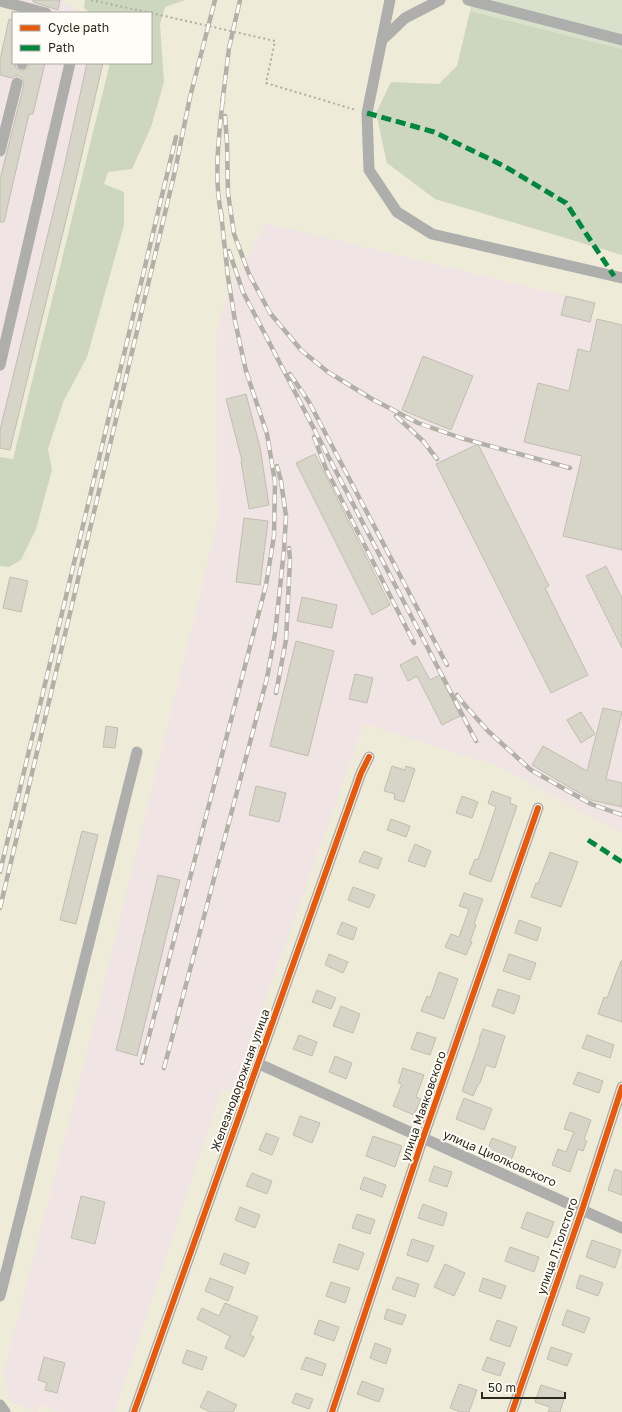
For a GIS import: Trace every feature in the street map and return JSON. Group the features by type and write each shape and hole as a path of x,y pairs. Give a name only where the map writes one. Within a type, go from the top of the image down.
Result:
{"street":[{"path":"390,0 367,113 370,170 397,212 432,234 622,278"},
{"path":"382,40 405,18 440,0"},
{"path":"468,0 622,40"},
{"path":"0,1 39,12"},
{"path":"0,365 70,64"},
{"path":"0,151 17,83"},
{"path":"0,1296 136,752"},
{"name":"Железнодорожная улица","path":"134,1412 360,773 369,757"},
{"name":"улица Маяковского","path":"332,1412 423,1138 538,808"},
{"name":"улица Циолковского","path":"258,1063 622,1228"},
{"name":"улица Л.Толстого","path":"512,1412 582,1210 622,1088"},
{"path":"0,1405 5,1412"}],"path":[{"path":"91,0 146,12"},
{"path":"152,13 275,41 266,83 367,113"}],"shaded area":[{"path":"19,0 62,0 79,12 16,12"},
{"path":"12,64 98,64 11,449 0,447 0,74"},
{"path":"265,223 595,303 591,318 622,325 622,833 496,765 364,724 233,1090 221,1090 115,1412 61,1412 40,1405 37,1412 35,1412 11,1402 3,1375 84,1064 218,521 217,332 226,298"}],"green space":[{"path":"85,0 185,0 165,7 160,24 164,82 151,127 132,169 108,172 104,184 124,192 124,225 87,357 64,400 48,449 52,470 36,529 21,560 9,567 0,566 0,457 13,459 110,64 152,64 152,12 89,12 84,8"},
{"path":"472,0 622,0 622,49 470,11"},
{"path":"470,11 622,49 622,255 435,199 387,163 376,113 391,82 439,84 457,66"}],"building":[{"path":"33,0 60,0 58,10 33,2"},
{"path":"9,19 12,20 12,64 15,64 16,68 22,71 28,68 29,64 45,64 33,114 29,114 4,222 0,222 0,179 24,84 22,78 19,76 12,78 0,75 0,60"},
{"path":"87,64 103,64 10,450 0,448 0,430 63,172"},
{"path":"566,296 595,303 590,322 561,315"},
{"path":"597,319 622,325 622,550 563,536 582,456 524,442 538,383 569,391 578,349 590,352"},
{"path":"423,356 473,376 451,430 402,410"},
{"path":"246,394 260,447 269,505 249,509 242,461 226,399"},
{"path":"478,444 549,586 545,588 588,675 551,693 436,464"},
{"path":"315,454 390,605 372,615 296,463"},
{"path":"244,518 268,521 260,585 236,582"},
{"path":"606,566 622,598 622,648 586,576"},
{"path":"10,577 28,581 21,612 3,608"},
{"path":"302,597 337,605 332,628 297,621"},
{"path":"296,641 334,651 308,756 270,746"},
{"path":"417,656 430,680 440,675 460,716 442,725 417,676 408,681 400,665"},
{"path":"355,674 373,678 367,703 349,699"},
{"path":"603,708 622,712 606,779 622,783 622,807 591,800 532,765 543,746 587,771"},
{"path":"581,712 595,734 581,743 567,720"},
{"path":"106,726 118,728 115,748 103,747"},
{"path":"392,766 405,770 406,766 415,769 404,802 394,799 395,794 384,791"},
{"path":"256,786 286,793 279,822 249,815"},
{"path":"492,791 511,798 510,803 517,806 491,882 469,874 475,859 478,860 496,807 488,803"},
{"path":"462,796 478,802 472,818 456,813"},
{"path":"391,819 410,826 406,837 387,830"},
{"path":"82,831 98,835 76,924 60,920"},
{"path":"415,844 431,851 425,867 408,861"},
{"path":"364,851 382,858 378,869 359,862"},
{"path":"550,852 578,862 561,907 531,897 536,883 538,884"},
{"path":"158,875 180,880 137,1056 116,1050"},
{"path":"353,887 375,895 369,908 348,900"},
{"path":"464,893 483,899 474,924 476,925 470,942 472,942 466,955 445,947 451,934 459,937 469,909 459,906"},
{"path":"519,920 541,928 537,941 515,933"},
{"path":"342,922 357,928 353,940 337,934"},
{"path":"329,954 348,962 343,973 325,965"},
{"path":"509,954 536,963 530,980 503,971"},
{"path":"621,961 622,1022 598,1014 604,997 607,998"},
{"path":"439,972 458,979 444,1019 421,1011 427,996 430,998"},
{"path":"498,989 520,996 514,1014 492,1006"},
{"path":"317,990 336,998 331,1009 312,1002"},
{"path":"341,1006 360,1014 353,1033 333,1026"},
{"path":"483,1029 505,1036 495,1068 486,1065 480,1083 473,1096 462,1091"},
{"path":"417,1032 436,1038 430,1055 411,1049"},
{"path":"299,1035 317,1042 312,1056 293,1049"},
{"path":"587,1035 614,1045 610,1058 582,1048"},
{"path":"335,1056 352,1063 346,1079 329,1072"},
{"path":"403,1068 424,1075 416,1097 421,1099 414,1115 393,1106 402,1084 398,1083"},
{"path":"578,1072 603,1081 599,1093 573,1084"},
{"path":"464,1098 492,1109 484,1130 456,1119"},
{"path":"570,1112 591,1120 584,1140 587,1141 583,1151 578,1149 570,1172 552,1165 558,1149 566,1152 574,1132 564,1129"},
{"path":"300,1116 320,1123 312,1143 293,1135"},
{"path":"266,1133 279,1138 272,1155 259,1150"},
{"path":"373,1136 402,1146 395,1167 366,1156"},
{"path":"492,1138 516,1147 509,1166 485,1157"},
{"path":"434,1166 452,1172 447,1187 429,1181"},
{"path":"615,1169 622,1172 622,1195 608,1190"},
{"path":"252,1173 272,1181 267,1194 246,1186"},
{"path":"364,1177 386,1185 382,1197 360,1189"},
{"path":"81,1196 105,1202 95,1244 71,1238"},
{"path":"423,1204 447,1213 443,1226 418,1218"},
{"path":"240,1207 260,1215 255,1228 235,1220"},
{"path":"527,1212 554,1222 548,1238 521,1228"},
{"path":"357,1214 375,1220 370,1234 352,1228"},
{"path":"412,1239 434,1246 428,1262 407,1255"},
{"path":"592,1240 621,1250 615,1268 586,1257"},
{"path":"339,1244 364,1253 358,1270 333,1262"},
{"path":"510,1247 539,1257 534,1272 505,1261"},
{"path":"224,1253 249,1263 245,1274 220,1264"},
{"path":"445,1264 465,1273 454,1296 434,1287"},
{"path":"580,1275 603,1283 598,1296 576,1288"},
{"path":"397,1277 419,1284 415,1297 392,1289"},
{"path":"210,1278 233,1287 228,1301 205,1291"},
{"path":"483,1278 506,1286 501,1299 479,1291"},
{"path":"331,1282 350,1288 345,1303 326,1296"},
{"path":"225,1303 258,1317 250,1335 254,1337 244,1357 225,1348 230,1336 197,1319 202,1308 219,1316"},
{"path":"387,1309 406,1315 402,1325 384,1319"},
{"path":"567,1310 590,1318 584,1333 562,1325"},
{"path":"319,1320 339,1327 334,1341 314,1334"},
{"path":"497,1320 517,1327 510,1347 490,1340"},
{"path":"375,1343 391,1349 386,1364 370,1358"},
{"path":"551,1347 572,1354 567,1366 547,1359"},
{"path":"187,1350 207,1357 202,1370 182,1363"},
{"path":"44,1357 65,1363 57,1393 45,1390 47,1383 38,1380"},
{"path":"306,1357 326,1364 322,1376 301,1369"},
{"path":"487,1357 505,1363 500,1376 482,1370"},
{"path":"362,1381 384,1389 379,1402 357,1394"},
{"path":"459,1384 477,1390 469,1412 460,1412 450,1408"},
{"path":"541,1385 566,1393 560,1412 548,1412 550,1407 535,1402"},
{"path":"208,1391 237,1405 233,1412 210,1412 200,1407"},
{"path":"296,1393 313,1399 309,1409 292,1403"}],"railway":[{"path":"0,908 175,171 190,97 215,0"},
{"path":"223,102 229,48 240,0"},
{"path":"222,218 219,203 217,173 223,97"},
{"path":"225,116 228,193 234,234 249,274 270,313 302,351 328,372 372,399 418,423 461,438 570,468"},
{"path":"0,872 176,137"},
{"path":"142,1063 266,585 274,536 275,482 267,434 246,371 235,321 228,277 221,213"},
{"path":"229,251 243,292 476,741"},
{"path":"290,374 309,402 447,665"},
{"path":"396,416 423,441 437,459"},
{"path":"314,437 326,469 414,643"},
{"path":"164,1068 267,678 275,634 286,516 281,481 277,466"},
{"path":"276,693 286,640 290,560 289,548"},
{"path":"457,695 488,731 531,770 591,804 622,815"}],"marked path":[{"path":"367,113 434,132 504,166 566,203 614,276"},
{"path":"588,840 622,862"}],"cycle path":[{"path":"134,1412 361,773 369,757"},
{"path":"332,1412 423,1138 538,808"},
{"path":"512,1412 582,1210 622,1087"}]}
